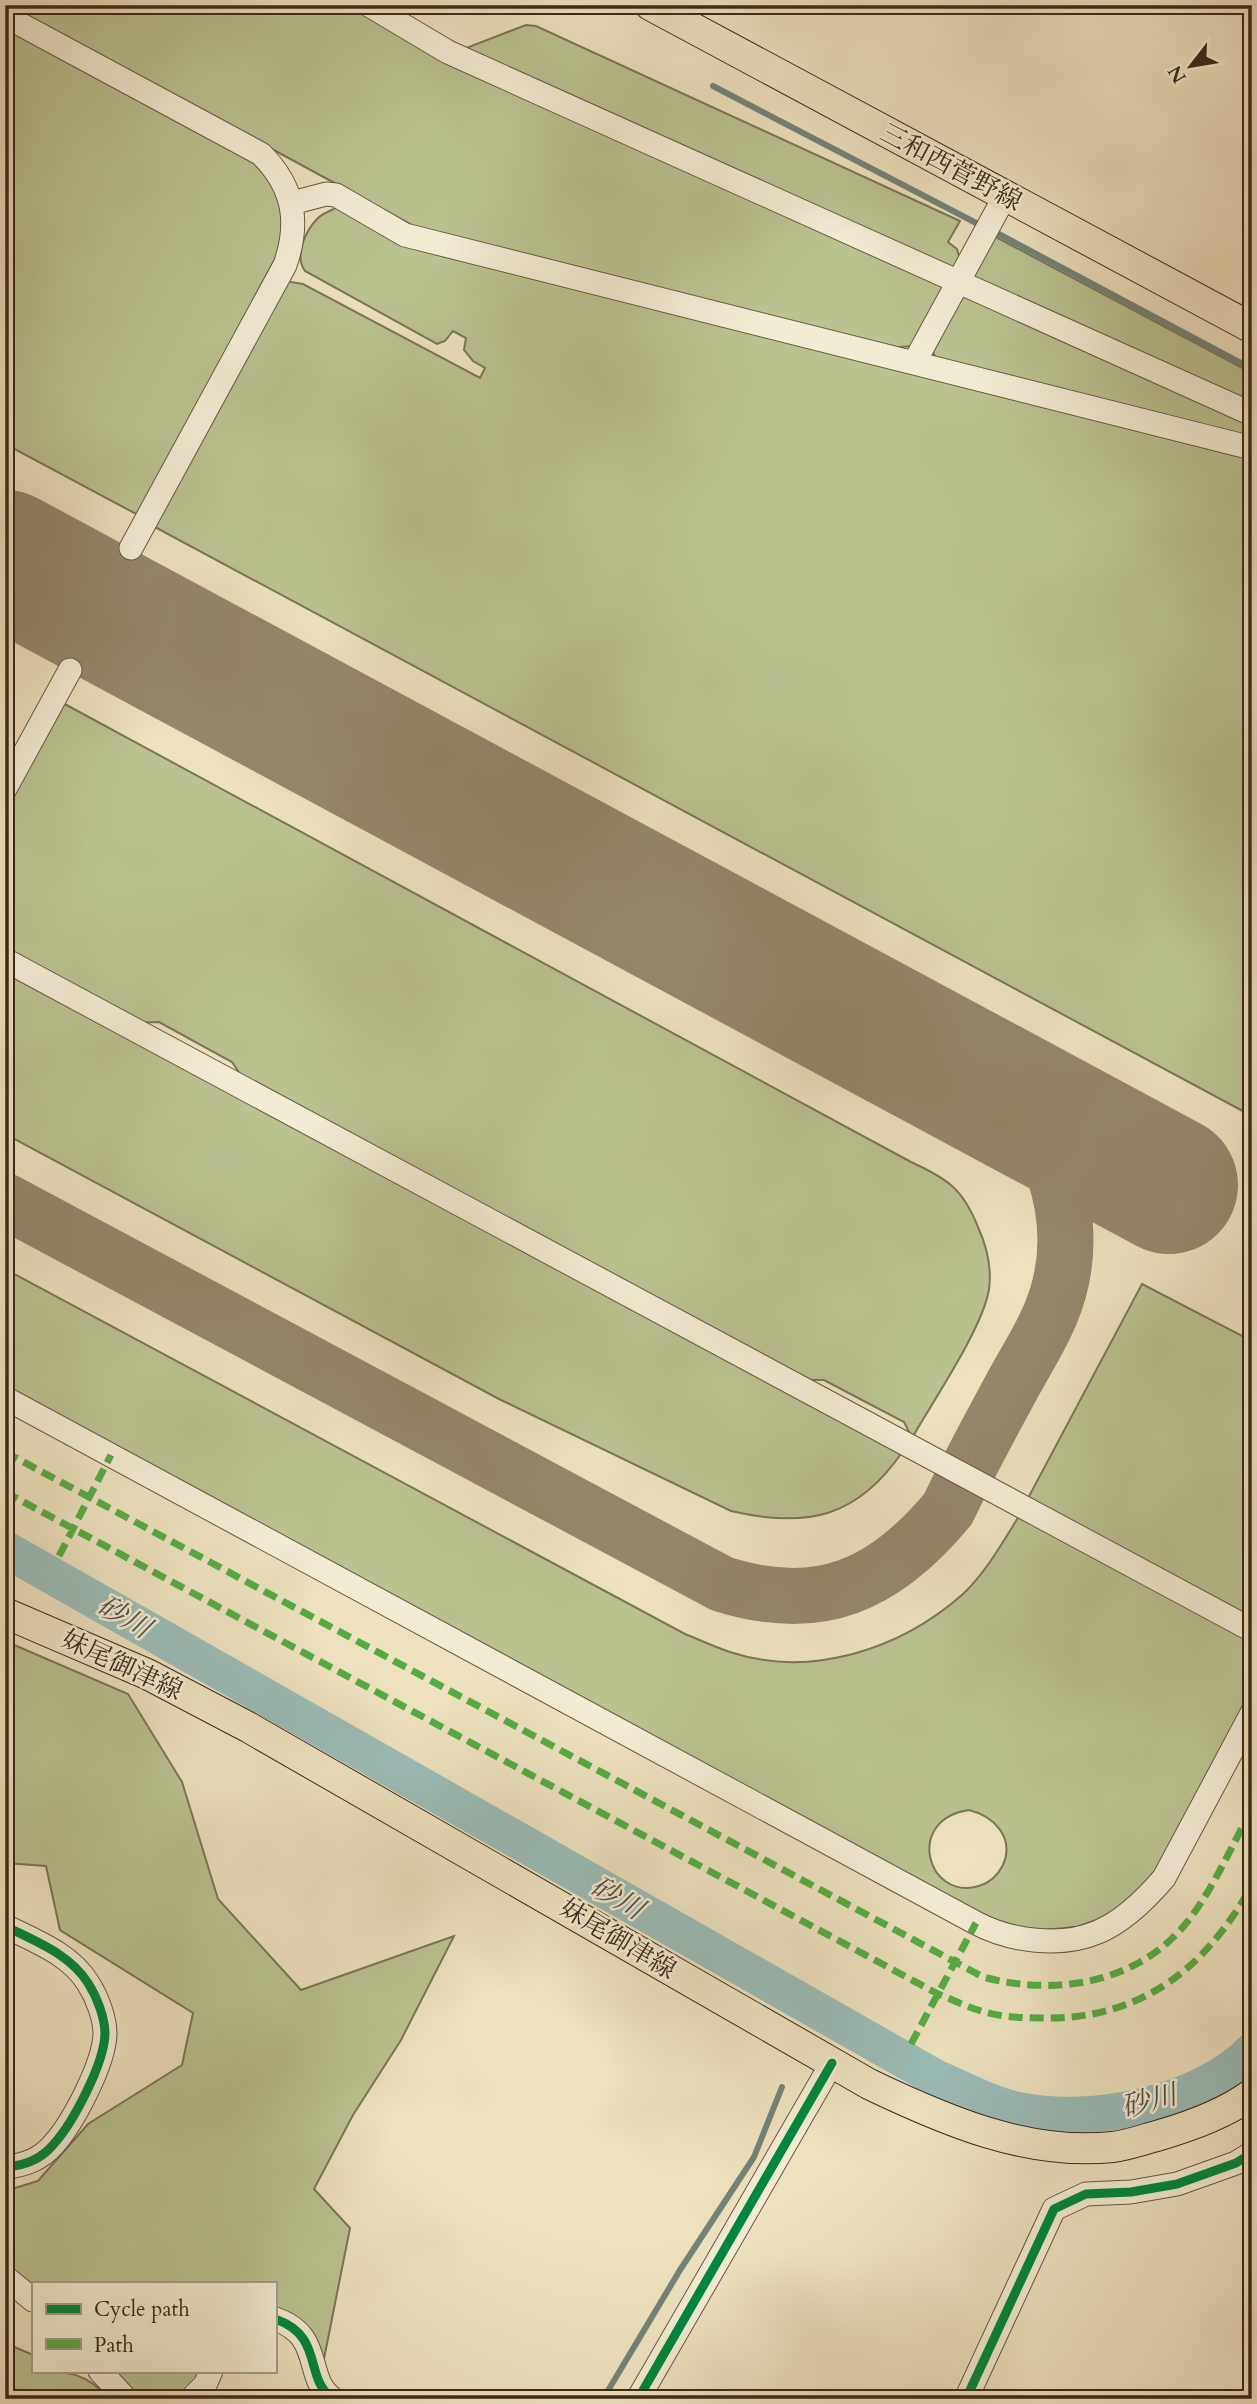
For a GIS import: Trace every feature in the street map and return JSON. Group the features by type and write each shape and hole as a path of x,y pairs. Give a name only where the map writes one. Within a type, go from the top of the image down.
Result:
{"main road":[{"name":"三和西菅野線","path":"650,5 1252,328"},
{"name":"妹尾御津線","path":"5,1613 147,1674 248,1727 832,2063 918,2108 974,2131 1069,2148 1115,2147 1180,2129 1238,2104 1252,2094"}],"street":[{"path":"369,5 448,52 1252,414"},
{"path":"5,16 261,154 280,176 292,203 295,226 285,265 131,548"},
{"path":"292,203 326,194 336,195 405,235 1252,448"},
{"path":"914,363 1005,196"},
{"path":"5,789 70,670"},
{"path":"5,960 1252,1630"},
{"path":"5,1398 976,1923 1008,1936 1036,1940 1096,1933 1145,1900 1164,1878 1252,1713"},
{"path":"5,1926 53,1950 76,1967 89,1984 105,2032 97,2073 53,2145 20,2166 5,2167"},
{"path":"638,2399 832,2063"},
{"path":"966,2399 1055,2209 1086,2194 1131,2192 1177,2183 1236,2163 1252,2153"},
{"path":"5,2277 32,2299"},
{"path":"276,2319 289,2323 301,2335 310,2350 320,2382 333,2399"},
{"path":"101,2372 126,2399"},
{"path":"191,2399 205,2385 211,2372"}],"green space":[{"path":"7,5 354,5 451,65 948,286 912,346 889,348 421,230"},
{"path":"526,25 536,26 960,221 948,242 957,249 960,259 954,274 461,50"},
{"path":"5,26 244,154 273,184 281,205 282,246 138,515 5,444"},
{"path":"339,206 408,245 1252,460 1252,1116 153,526 285,281 303,284 480,378 485,368 473,361 464,350 466,338 453,331 445,341 437,344 305,271 301,251 305,237 318,218"},
{"path":"992,235 1252,373 1252,408 970,281"},
{"path":"965,291 1252,420 1252,437 937,362 932,349"},
{"path":"61,702 945,1180 966,1203 984,1242 989,1265 989,1289 968,1344 912,1438 904,1422 824,1380 803,1380 242,1077 232,1062 159,1022 135,1023 5,952 5,804"},
{"path":"5,971 903,1451 868,1491 849,1504 807,1517 759,1516 731,1511 499,1399 5,1134"},
{"path":"5,1269 685,1634 730,1652 761,1660 792,1662 854,1654 883,1644 912,1630 963,1594 987,1567 1019,1516 1252,1638 1252,1690 1157,1873 1110,1915 1077,1927 1043,1930 1019,1927 987,1917 5,1388","holes":["969,1810 994,1823 1004,1837 1006,1855 1003,1865 990,1881 979,1886 961,1887 946,1882 936,1871 930,1857 930,1842 936,1828 949,1816"]},
{"path":"1142,1284 1252,1341 1252,1624 1027,1500"},
{"path":"5,1641 128,1694 182,1782 218,1899 301,1990 454,1936 401,2040 353,2115 314,2189 350,2228 323,2364 276,2314 276,2282 32,2282 32,2292 5,2268 5,2191 38,2181 88,2124 182,2065 193,2013 60,1930 46,1866 5,1863"},
{"path":"5,2343 32,2355 32,2372 66,2373 84,2378 110,2399 29,2399 18,2390 5,2388"},
{"path":"108,2372 204,2372 180,2399 146,2399 125,2389"}],"waterway":[{"path":"713,86 980,225"},
{"path":"995,232 1252,369"},
{"name":"砂川","path":"5,1549 936,2078 988,2101 1010,2109 1049,2115 1111,2112 1144,2106 1204,2085 1252,2051"},
{"name":"砂川","path":"808,2014 810,2007"},
{"path":"603,2399 680,2270 754,2157 782,2087"}],"taxiway":[{"path":"5,1201 722,1584 757,1593 790,1596 820,1594 848,1587 875,1574 900,1557 948,1509 1050,1315 1064,1260 1062,1204 1046,1151 1016,1103"}],"runway":[{"path":"5,559 1169,1185"}],"marked path":[{"path":"5,1452 983,1977 1011,1983 1069,1984 1097,1979 1148,1957 1171,1939 1200,1905 1252,1809"},
{"path":"59,1556 111,1455"},
{"path":"5,1492 938,1994 978,2010 1018,2017 1077,2016 1110,2010 1139,1999 1166,1984 1191,1965 1234,1915 1252,1885"},
{"path":"911,2044 976,1923"}],"cycle path":[{"path":"5,1926 51,1949 72,1964 97,2001 105,2034 93,2077 61,2135 37,2158 5,2167"},
{"path":"638,2399 832,2063"},
{"path":"966,2399 1054,2209 1086,2194 1131,2192 1177,2184 1236,2163 1252,2153"},
{"path":"276,2319 291,2326 301,2336 318,2380 333,2399"}]}
